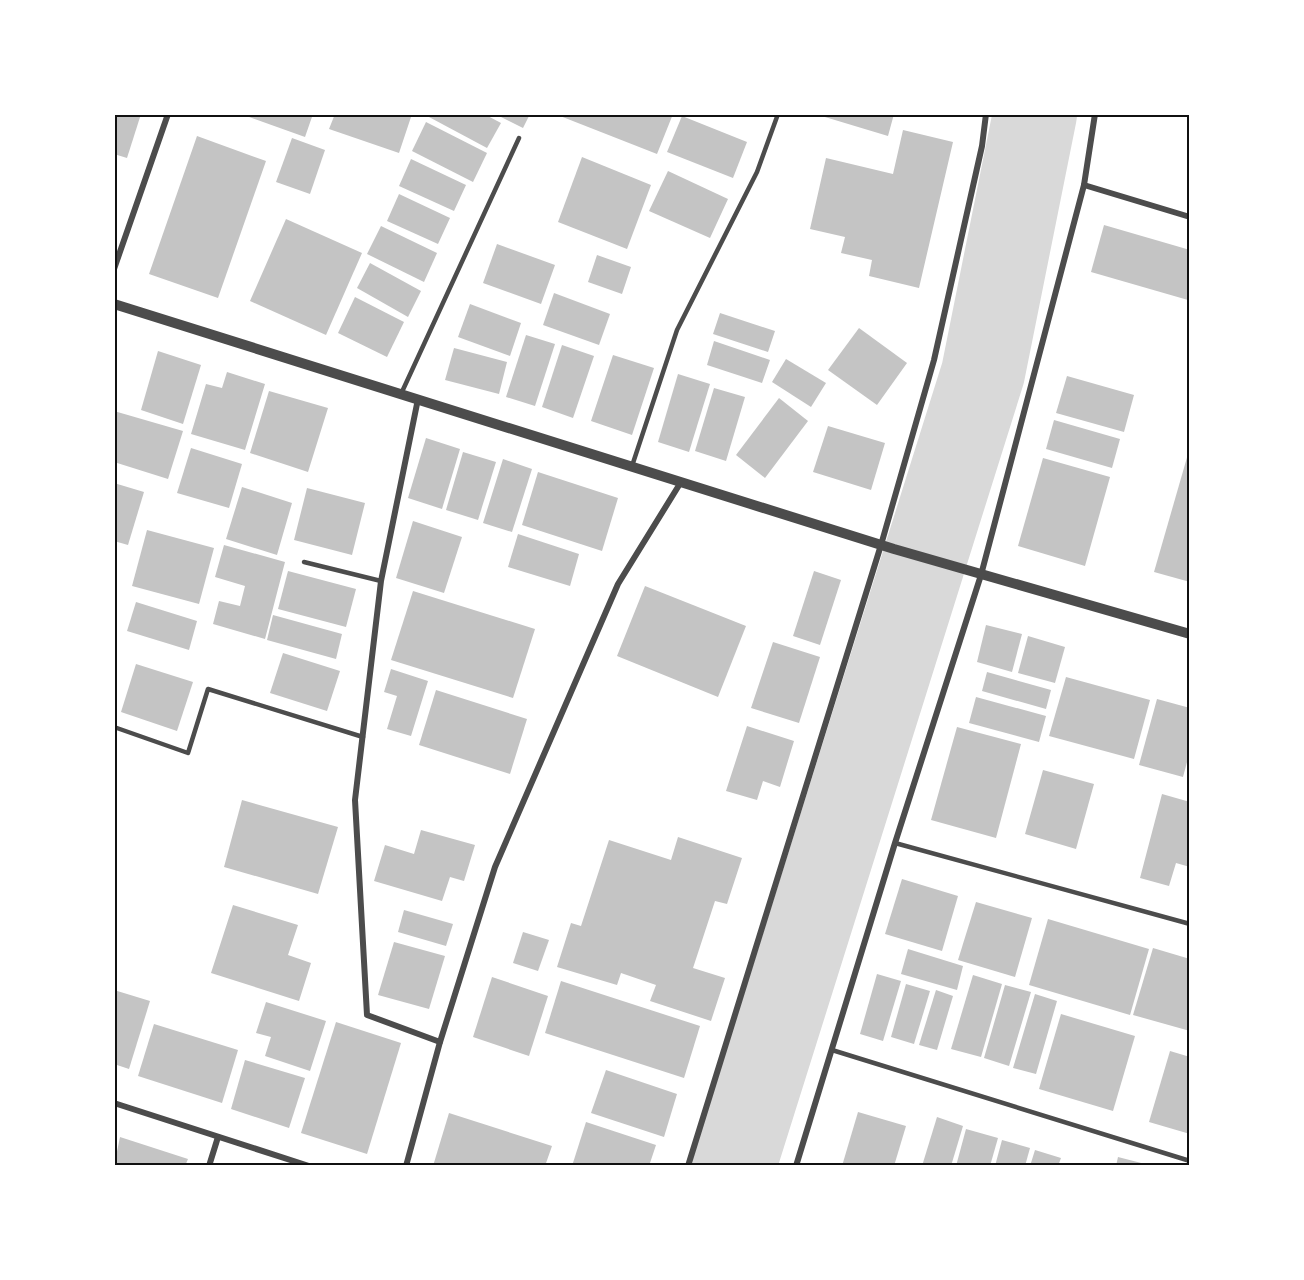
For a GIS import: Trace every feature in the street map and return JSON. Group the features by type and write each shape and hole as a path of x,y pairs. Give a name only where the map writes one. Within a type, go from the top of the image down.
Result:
{"street":[{"path":"114,269 168,114"},
{"path":"688,1166 881,544 934,360 982,146 986,114"},
{"path":"796,1166 895,843 981,575 1084,185 1095,114"},
{"path":"1084,185 1190,217"},
{"path":"114,304 894,549 1190,634"},
{"path":"418,399 381,581 355,800 368,1015 440,1042"},
{"path":"406,1166 440,1042 495,867 618,585 681,482"},
{"path":"114,1103 309,1166"},
{"path":"209,1166 219,1137"}],"lane":[{"path":"632,466 677,330 757,172 778,114"},
{"path":"402,394 519,138"},
{"path":"304,562 381,581"},
{"path":"114,727 188,753 208,689 363,738"},
{"path":"895,843 1190,924"},
{"path":"832,1050 1190,1161"}],"building":[{"path":"114,114 141,114 127,158 114,154"},
{"path":"241,114 313,114 305,137"},
{"path":"335,114 412,114 399,153 329,129"},
{"path":"431,114 484,114 501,123 487,148 429,117"},
{"path":"495,114 530,114 523,128"},
{"path":"555,114 673,114 657,154"},
{"path":"815,114 894,114 888,136"},
{"path":"682,116 747,142 733,178 667,152"},
{"path":"426,122 487,153 473,182 412,151"},
{"path":"903,130 953,142 919,288 869,276 872,260 841,253 845,237 810,229 826,158 893,174"},
{"path":"197,136 266,161 218,298 149,274"},
{"path":"292,138 325,150 310,194 276,182"},
{"path":"582,157 651,185 627,249 558,222"},
{"path":"411,159 466,185 454,211 399,186"},
{"path":"668,171 728,199 710,238 649,211"},
{"path":"399,194 450,218 438,244 387,221"},
{"path":"286,219 362,253 326,335 250,301"},
{"path":"1104,225 1190,250 1188,300 1091,272"},
{"path":"381,226 437,253 424,282 367,254"},
{"path":"497,244 555,265 541,304 483,283"},
{"path":"597,255 631,267 622,294 588,282"},
{"path":"370,263 421,291 408,317 357,288"},
{"path":"554,293 610,314 599,345 543,325"},
{"path":"355,297 404,322 387,357 338,333"},
{"path":"470,304 521,323 510,356 458,337"},
{"path":"720,313 775,331 768,352 713,334"},
{"path":"859,328 907,363 877,405 828,370"},
{"path":"526,335 555,344 535,406 506,397"},
{"path":"714,341 770,360 762,383 707,365"},
{"path":"562,345 594,356 573,418 542,407"},
{"path":"454,348 507,362 499,394 445,380"},
{"path":"158,351 201,365 183,424 141,410"},
{"path":"613,355 654,368 632,435 591,421"},
{"path":"786,359 826,383 811,407 772,382"},
{"path":"227,372 265,384 245,450 191,434 206,384 222,388"},
{"path":"678,374 710,384 689,452 658,442"},
{"path":"1067,376 1134,395 1124,432 1056,413"},
{"path":"714,388 745,397 726,461 695,451"},
{"path":"269,391 328,408 308,472 250,453"},
{"path":"779,398 808,421 765,478 736,455"},
{"path":"114,411 183,431 168,479 114,462"},
{"path":"1054,420 1120,439 1112,468 1046,449"},
{"path":"828,426 885,443 871,490 813,472"},
{"path":"426,438 460,449 442,509 408,498"},
{"path":"1190,447 1190,582 1154,572"},
{"path":"191,448 242,464 229,508 177,493"},
{"path":"463,452 496,462 478,520 446,510"},
{"path":"1043,458 1110,477 1085,566 1018,546"},
{"path":"503,459 532,469 512,532 483,523"},
{"path":"538,472 618,498 602,551 522,525"},
{"path":"114,483 144,492 128,545 114,541"},
{"path":"242,487 292,503 277,555 226,539"},
{"path":"307,488 365,503 352,555 294,540"},
{"path":"413,521 462,537 444,593 396,578"},
{"path":"147,530 214,548 199,604 132,586"},
{"path":"518,534 579,554 570,586 508,567"},
{"path":"224,545 285,562 265,639 213,624 219,601 240,606 245,586 215,577"},
{"path":"288,571 356,589 346,627 278,609"},
{"path":"814,571 841,580 820,645 793,636"},
{"path":"645,586 746,626 718,697 617,656"},
{"path":"413,591 535,629 513,698 391,660"},
{"path":"136,602 197,621 189,650 127,631"},
{"path":"273,615 342,634 336,659 267,640"},
{"path":"986,625 1022,634 1012,672 977,662"},
{"path":"1028,636 1065,647 1055,683 1018,673"},
{"path":"773,642 820,657 799,723 751,708"},
{"path":"283,653 340,671 327,711 270,693"},
{"path":"136,664 193,682 177,731 121,712"},
{"path":"391,669 428,681 411,736 387,729 397,696 384,692"},
{"path":"987,672 1051,690 1046,709 982,691"},
{"path":"1066,677 1150,700 1134,759 1049,736"},
{"path":"436,690 527,719 510,774 419,745"},
{"path":"976,697 1046,716 1039,742 969,723"},
{"path":"1157,699 1190,708 1190,751 1183,777 1139,765"},
{"path":"747,726 794,741 780,787 763,781 757,800 726,791"},
{"path":"957,727 1021,744 996,838 931,820"},
{"path":"1043,770 1094,784 1076,849 1025,834"},
{"path":"1162,794 1190,802 1190,867 1176,863 1169,886 1140,878"},
{"path":"242,800 338,827 318,894 224,867"},
{"path":"421,830 475,845 464,881 450,877 442,901 374,881 385,845 414,854"},
{"path":"678,837 742,858 727,904 715,901 693,968 725,978 711,1021 650,1001 656,985 621,973 617,985 557,967 571,923 581,926 609,840 671,860"},
{"path":"902,879 958,896 942,951 885,934"},
{"path":"976,902 1032,918 1015,977 958,960"},
{"path":"233,905 298,925 288,955 311,963 299,1001 211,973"},
{"path":"404,910 453,924 446,946 398,932"},
{"path":"1048,919 1149,949 1130,1015 1029,985"},
{"path":"523,932 549,940 538,971 513,963"},
{"path":"394,942 445,956 429,1009 378,995"},
{"path":"1153,948 1190,959 1190,1031 1133,1015"},
{"path":"908,949 963,966 957,990 901,974"},
{"path":"877,974 901,981 883,1041 860,1034"},
{"path":"973,975 1002,984 981,1057 951,1049"},
{"path":"492,977 548,996 529,1056 473,1037"},
{"path":"561,981 700,1026 684,1078 545,1033"},
{"path":"906,984 930,991 914,1044 891,1037"},
{"path":"1005,985 1031,992 1009,1066 984,1058"},
{"path":"114,990 150,1001 129,1069 114,1064"},
{"path":"936,990 953,996 937,1050 919,1045"},
{"path":"1035,994 1057,1001 1036,1074 1013,1068"},
{"path":"266,1002 326,1021 310,1071 265,1056 271,1037 256,1033"},
{"path":"1061,1014 1135,1036 1113,1111 1039,1089"},
{"path":"336,1022 401,1043 367,1154 301,1133"},
{"path":"154,1024 238,1050 222,1103 138,1076"},
{"path":"1170,1051 1190,1057 1190,1134 1149,1122"},
{"path":"245,1060 305,1078 289,1128 231,1109"},
{"path":"606,1070 677,1094 664,1137 591,1113"},
{"path":"858,1112 906,1126 894,1166 842,1166"},
{"path":"449,1113 552,1146 545,1166 433,1166"},
{"path":"937,1117 963,1126 951,1166 922,1166"},
{"path":"586,1122 656,1145 649,1166 572,1166"},
{"path":"966,1129 998,1138 990,1166 956,1166"},
{"path":"120,1137 188,1159 185,1166 114,1166"},
{"path":"1002,1140 1030,1148 1025,1166 995,1166"},
{"path":"1035,1150 1061,1158 1058,1166 1030,1166"},
{"path":"1118,1157 1149,1165 1149,1166 1116,1166"}],"waterway":[{"path":"734,1166 983,373 1035,114"}]}
